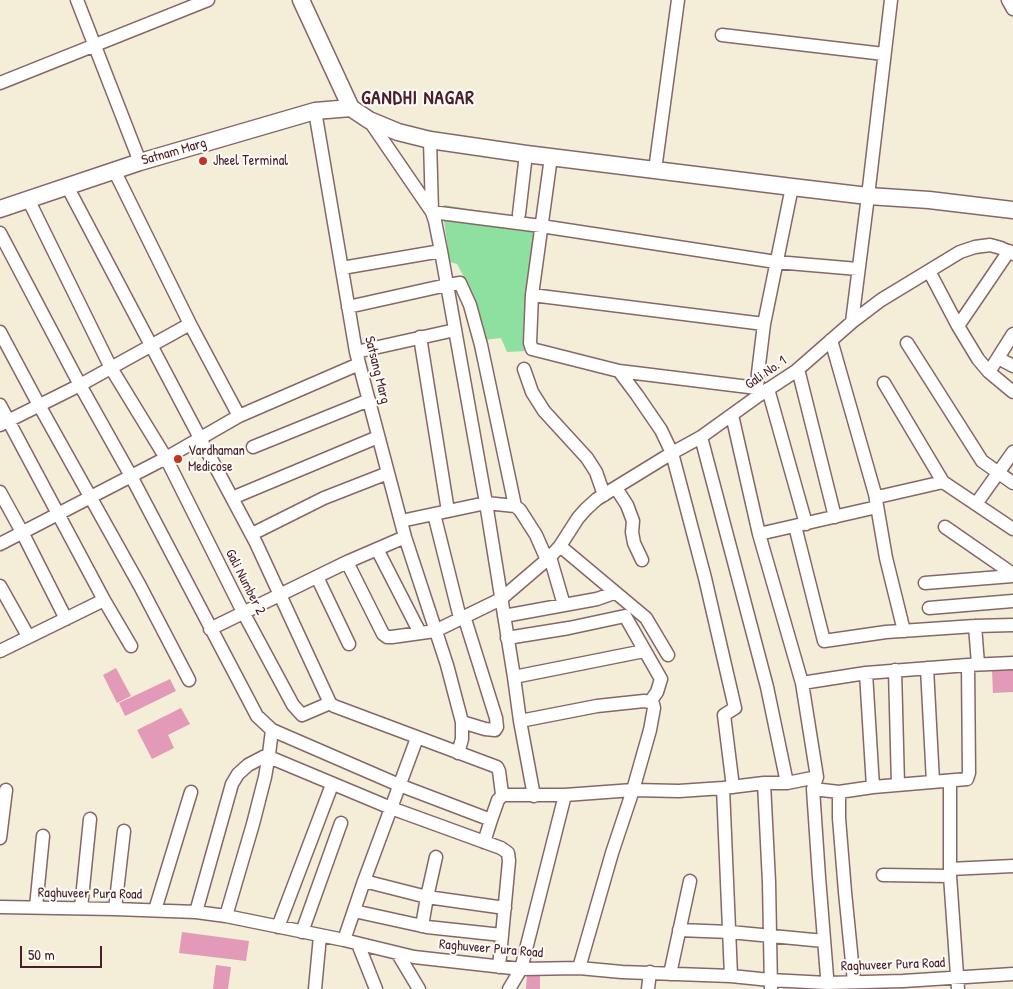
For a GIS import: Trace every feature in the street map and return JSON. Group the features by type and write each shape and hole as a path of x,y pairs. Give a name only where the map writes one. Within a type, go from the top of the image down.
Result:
{"street":[{"path":"76,0 140,162"},
{"path":"0,83 208,0"},
{"path":"301,0 351,108 369,120 398,132 430,140 526,154 878,197 929,200 1013,210"},
{"path":"655,170 678,0"},
{"path":"852,322 858,269 878,197 884,54 890,0"},
{"path":"1008,0 1013,10"},
{"path":"722,35 884,54"},
{"name":"Satnam Marg","path":"0,209 114,170 315,111 351,108"},
{"name":"Satsang Marg","path":"315,111 358,358 405,537 447,665 462,722 462,739 458,753"},
{"path":"369,120 432,212 542,226 776,262 858,269"},
{"path":"430,140 432,212 441,251 486,502 520,721 534,796"},
{"path":"519,214 526,154"},
{"path":"551,157 532,295 530,343 532,349 618,371 761,391"},
{"path":"114,170 190,324 239,416"},
{"path":"67,186 252,534 330,703 499,769 503,795"},
{"path":"792,187 764,324 761,391 800,525 824,641 886,632 1013,625"},
{"name":"Gali Number 2","path":"28,199 111,368 166,458 243,612 293,705 302,715 330,703"},
{"path":"0,233 80,385 131,476 252,708 262,722 272,730 399,785 491,820"},
{"name":"Gali No. 1","path":"347,562 383,634 392,638 435,631 502,599 560,546 586,509 672,453 702,437 761,391 798,369 852,322 881,300 960,252 990,245 1011,252"},
{"path":"342,268 441,251"},
{"path":"958,326 1011,252"},
{"path":"929,271 978,359 989,372 1013,392"},
{"path":"348,307 460,283 470,305 481,345 515,506"},
{"path":"532,295 764,324"},
{"path":"4,423 80,385 190,324"},
{"path":"0,544 166,458 239,416 358,358 420,337 455,330"},
{"path":"0,332 140,586 189,680"},
{"path":"989,372 1013,334"},
{"path":"420,337 448,511"},
{"path":"831,340 875,494 886,558 904,631"},
{"path":"907,343 982,461 1013,483"},
{"path":"998,358 1013,366"},
{"path":"524,369 532,392 544,411 587,458 596,472 604,496"},
{"path":"798,369 835,517"},
{"path":"618,371 661,430 672,453 705,578 735,708 724,715 728,787 731,976"},
{"path":"884,383 943,482 1013,529"},
{"path":"253,447 369,400"},
{"path":"0,405 4,423 58,513 104,600 131,646"},
{"path":"732,415 759,534 802,683 815,783 828,986"},
{"path":"232,498 378,437"},
{"path":"702,437 767,688 786,783"},
{"path":"976,504 1013,452"},
{"path":"252,534 324,498 388,473"},
{"path":"875,494 882,496 943,482"},
{"path":"616,488 627,505 633,521 634,543 642,560"},
{"path":"0,492 66,619"},
{"path":"401,521 486,502 515,506 520,510 536,535 548,558 564,605"},
{"path":"759,534 877,507"},
{"path":"434,514 462,617 496,718 497,727 495,730 485,730 462,722"},
{"path":"945,527 1013,575"},
{"path":"210,629 347,562 405,537"},
{"path":"560,546 646,618 668,655"},
{"path":"377,549 420,633"},
{"path":"925,583 1013,575"},
{"path":"317,577 348,644"},
{"path":"0,586 28,636"},
{"path":"504,616 597,599 614,593"},
{"path":"0,651 104,600"},
{"path":"929,608 1013,601"},
{"path":"507,638 569,628 625,616 661,679 657,692 650,702"},
{"path":"484,842 498,800 503,795 565,795 632,790 679,791 764,783 815,783 839,792 873,787 967,779 969,776 975,626"},
{"path":"514,677 644,651"},
{"path":"802,683 895,670 1013,663"},
{"path":"927,668 933,782"},
{"path":"895,670 898,785"},
{"path":"866,673 873,787"},
{"path":"520,721 597,706 644,701 653,704 654,714 650,730 579,968"},
{"path":"226,916 253,824 269,756 272,730"},
{"path":"344,940 417,738"},
{"path":"196,912 232,784 238,774 248,765 269,756 391,808 501,848 508,853 509,861 499,967"},
{"path":"950,781 950,872 958,983"},
{"path":"764,783 769,882 770,984"},
{"path":"0,838 6,790"},
{"path":"278,927 330,790"},
{"path":"155,910 191,792"},
{"path":"839,792 840,836 854,982"},
{"path":"508,989 521,969 565,795"},
{"path":"81,908 90,819"},
{"path":"302,932 341,823"},
{"path":"115,909 124,831"},
{"path":"36,907 43,836"},
{"path":"422,926 436,857"},
{"path":"883,875 950,872 1013,866"},
{"path":"670,974 690,881"},
{"path":"364,882 427,897 504,908"},
{"name":"Raghuveer Pura Road","path":"0,907 196,912 226,916 344,940 414,957 521,969 579,968 731,976 770,984 828,986 854,982 958,983 1013,974"},
{"path":"354,911 422,926 502,935"},
{"path":"679,930 730,932 824,942"},
{"path":"315,989 320,936"},
{"path":"358,944 376,989"},
{"path":"398,954 418,989"},
{"path":"648,989 650,972"},
{"path":"994,976 994,989"}],"green space":[{"path":"444,205 531,219 535,223 523,333 525,351 507,352 501,338 484,340 464,277 457,264 450,262 444,221"}],"building":[{"path":"116,668 131,696 117,703 103,675"},
{"path":"1013,669 1013,692 993,693 992,670"},
{"path":"170,679 176,691 125,716 119,703"},
{"path":"181,708 190,724 168,735 174,748 152,759 137,730"},
{"path":"182,932 249,941 246,961 179,953"},
{"path":"216,965 231,967 228,989 213,989"},
{"path":"527,974 540,974 540,989 526,989"}],"place":[{"name":"Jheel Terminal","path":"203,161"},
{"name":"Vardhaman Medicose","path":"178,459"}],"district":[{"name":"GANDHI NAGAR","path":"418,99"}]}
